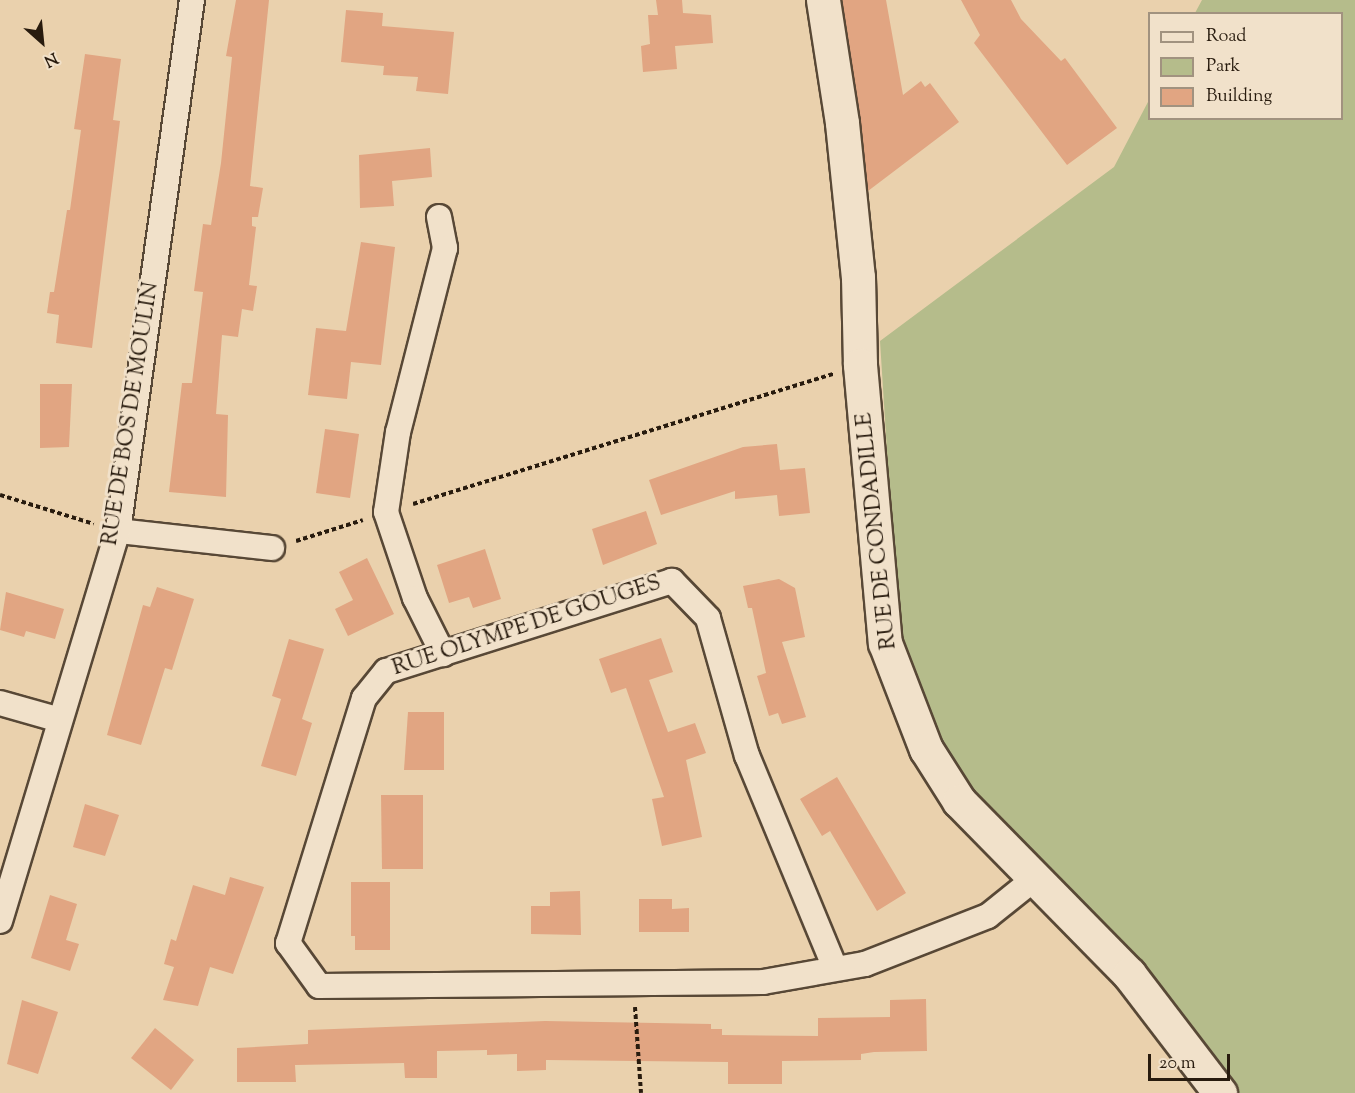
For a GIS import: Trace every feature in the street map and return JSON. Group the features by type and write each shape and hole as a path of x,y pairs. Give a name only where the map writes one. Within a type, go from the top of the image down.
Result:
{"street":[{"name":"RUE DE BOS DE MOULIN","path":"0,921 118,531 192,0"},
{"name":"RUE DE CONDADILLE","path":"823,0 842,123 858,277 860,365 885,643 926,749 953,793 1034,879 1129,974 1220,1093"},
{"path":"439,217 445,248 398,432 386,512 415,598 442,654"},
{"path":"118,531 272,548"},
{"name":"RUE OLYMPE DE GOUGES","path":"835,968 747,756 708,618 672,581 386,670 364,698 288,943 319,986 764,982 865,964 988,916 1034,879"},
{"path":"0,703 60,720"}],"path":[{"path":"272,548 860,365"},
{"path":"0,495 118,531"},
{"path":"633,983 641,1093"}],"green space":[{"path":"1202,0 1355,0 1355,1093 1235,1093 966,788 931,732 900,655 880,341 1114,167 1148,102 1148,120 1343,120 1343,12 1196,12"}],"building":[{"path":"236,0 269,0 250,186 263,188 258,217 252,217 252,226 256,227 249,285 257,286 253,311 242,309 238,337 222,335 216,414 228,415 226,497 169,492 182,383 192,383 203,292 194,291 203,224 211,225 221,163 232,57 226,56"},
{"path":"656,0 682,0 683,13 711,15 713,43 675,46 677,69 643,72 641,46 650,44 648,15 658,15"},
{"path":"842,0 886,0 903,95 921,81 925,87 930,83 959,122 868,191"},
{"path":"961,0 1011,0 1021,19 1061,61 1065,58 1117,128 1067,165 974,43 980,35"},
{"path":"346,10 383,13 382,26 454,32 448,94 416,91 418,77 383,75 384,66 341,62"},
{"path":"85,54 121,59 113,120 120,121 92,348 56,343 59,315 47,313 50,292 54,292 67,210 70,210 81,130 74,129"},
{"path":"430,148 432,177 392,181 394,206 360,208 359,155"},
{"path":"361,242 395,247 381,365 351,362 347,399 308,395 316,328 346,331"},
{"path":"40,384 72,384 69,447 40,448"},
{"path":"325,429 359,434 350,498 316,493"},
{"path":"777,444 780,470 805,468 810,513 779,516 777,495 735,499 735,491 661,515 649,480 743,447"},
{"path":"646,511 657,544 603,565 592,529"},
{"path":"485,549 501,599 473,608 469,597 449,603 437,565"},
{"path":"367,558 394,614 348,636 335,609 353,600 339,572"},
{"path":"779,579 795,588 805,637 782,642 806,717 782,724 778,713 769,716 757,676 766,673 752,608 748,608 743,586"},
{"path":"157,587 194,599 172,670 165,668 141,745 107,735 143,605 150,607"},
{"path":"6,592 64,609 55,639 26,631 24,637 0,630"},
{"path":"661,638 673,672 649,680 668,732 695,723 706,753 686,760 702,837 662,846 652,799 664,797 626,688 611,693 599,659"},
{"path":"289,639 324,649 302,719 312,723 296,776 261,766 281,699 272,696"},
{"path":"408,712 444,712 444,770 404,770"},
{"path":"837,777 906,893 877,911 830,831 822,836 800,799"},
{"path":"381,795 423,795 423,869 382,869"},
{"path":"85,804 119,815 105,856 73,847"},
{"path":"230,877 264,887 233,974 210,967 198,1006 163,1000 174,967 164,964 171,939 176,941 193,885 225,895"},
{"path":"351,882 390,882 390,950 355,950 355,936 351,936"},
{"path":"580,891 581,935 531,934 531,906 550,906 550,892"},
{"path":"50,895 77,904 66,940 79,944 70,971 31,958"},
{"path":"639,899 672,899 672,909 689,908 689,932 639,932"},
{"path":"926,999 927,1051 874,1052 861,1054 861,1060 782,1061 782,1084 728,1084 728,1062 546,1060 546,1070 517,1071 517,1054 487,1055 487,1050 437,1051 437,1078 405,1078 404,1063 295,1065 296,1082 237,1082 237,1048 308,1044 308,1030 545,1021 711,1024 711,1029 722,1029 722,1035 818,1036 818,1018 890,1017 890,1000"},
{"path":"22,1000 58,1012 38,1074 7,1064"},
{"path":"155,1028 194,1060 171,1090 131,1058"}]}
